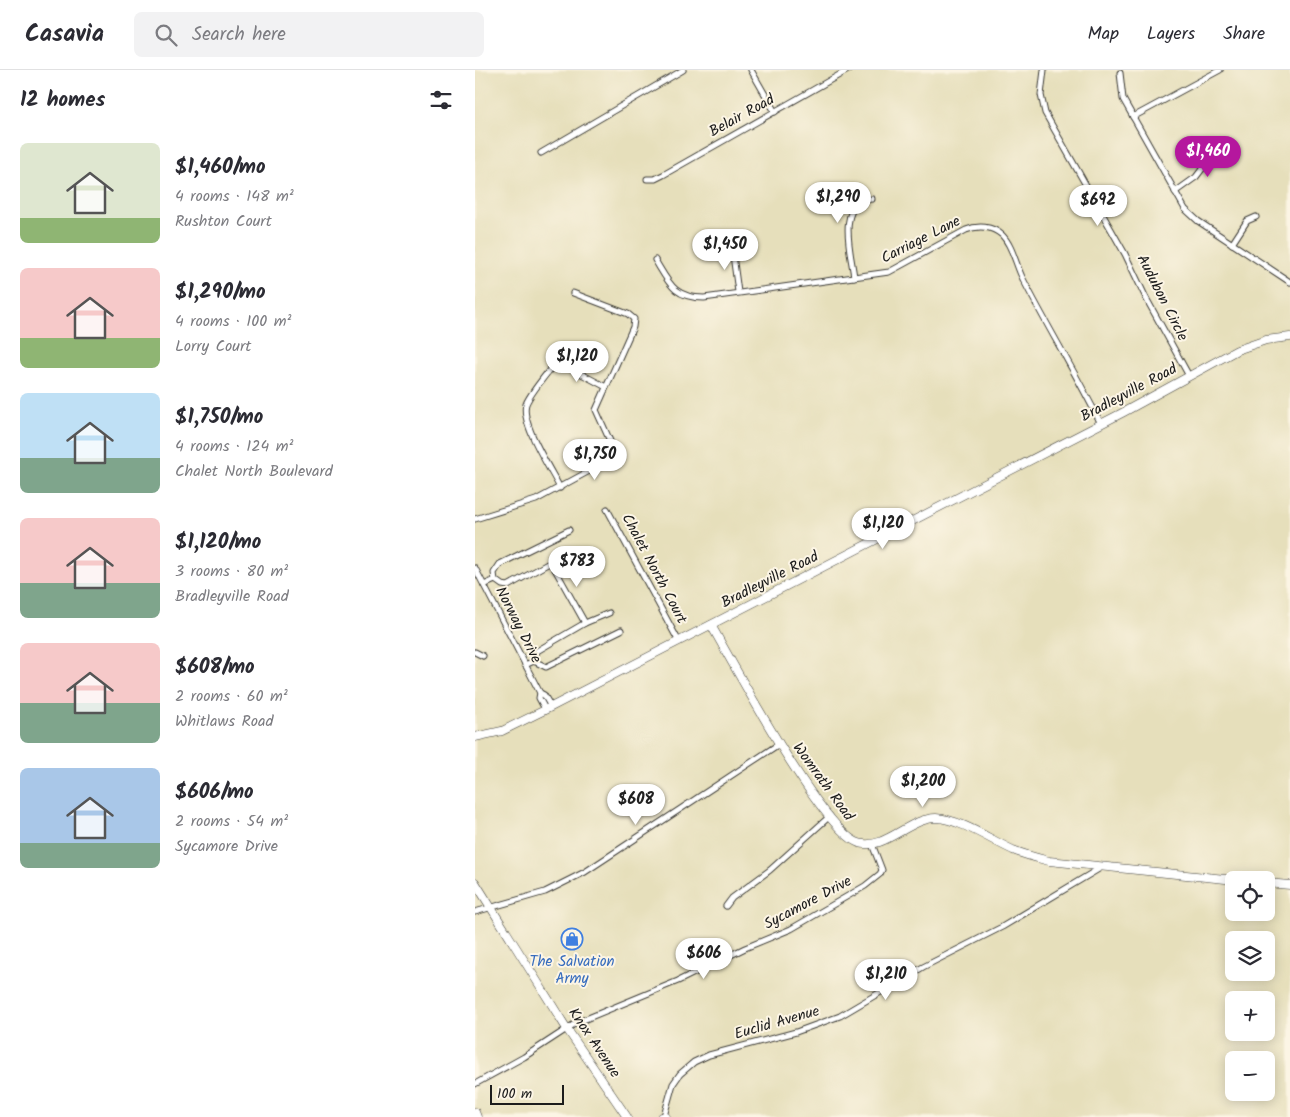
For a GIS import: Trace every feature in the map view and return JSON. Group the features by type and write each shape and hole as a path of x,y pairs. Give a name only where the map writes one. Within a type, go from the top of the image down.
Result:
{"street":[{"path":"541,153 683,70"},
{"path":"751,70 775,112"},
{"name":"Belair Road","path":"647,179 655,179 663,175 848,70"},
{"name":"Audubon Circle","path":"1044,70 1041,95 1045,113 1125,254 1146,298 1189,376"},
{"path":"1133,117 1220,70"},
{"path":"1120,73 1121,90 1133,117 1175,192 1191,216 1290,282"},
{"path":"1175,192 1196,177 1219,147 1228,142"},
{"path":"854,277 848,220 858,202 872,199"},
{"path":"1232,244 1247,221 1256,217"},
{"name":"Carriage Lane","path":"655,260 671,287 685,296 704,298 895,270 970,228 985,227 999,232 1009,244 1020,274 1101,424"},
{"path":"726,244 733,255 739,292"},
{"path":"475,519 536,500 615,457 615,452 596,413 597,405 633,327 633,319 627,314 573,293"},
{"name":"Bradleyville Road","path":"475,737 502,731 548,708 1101,424 1245,346 1266,340 1290,337"},
{"path":"560,488 531,432 525,412 528,400 567,348"},
{"path":"557,361 606,387"},
{"name":"Chalet North Court","path":"607,509 678,640"},
{"path":"569,530 500,564 494,573 495,580 502,586 508,586 551,562 585,623"},
{"name":"Norway Drive","path":"475,568 540,693 539,698 548,708"},
{"path":"484,586 495,580"},
{"path":"525,665 534,661 537,651 585,623 609,613"},
{"name":"Womrath Road","path":"711,625 779,744 830,816 851,840 862,844 872,844"},
{"path":"534,661 546,667 621,630"},
{"path":"475,652 483,656"},
{"path":"475,912 492,909 545,892 585,872 779,744"},
{"path":"726,906 731,898 777,863 830,816"},
{"path":"872,844 912,824 938,818 954,822 1014,850 1037,858 1225,879"},
{"name":"Sycamore Drive","path":"475,1084 524,1057 576,1023 678,981 745,948 791,930 849,896 882,872 882,867 872,844"},
{"name":"Euclid Avenue","path":"664,1117 673,1084 680,1074 694,1062 709,1055 796,1032 840,1016 923,967 1002,926 1103,866"},
{"name":"Knox Avenue","path":"475,882 567,1028 627,1117"},
{"path":"1275,884 1290,885"},
{"path":"475,1112 477,1117"}],"place":[{"name":"The Salvation Army","path":"572,939"}]}
